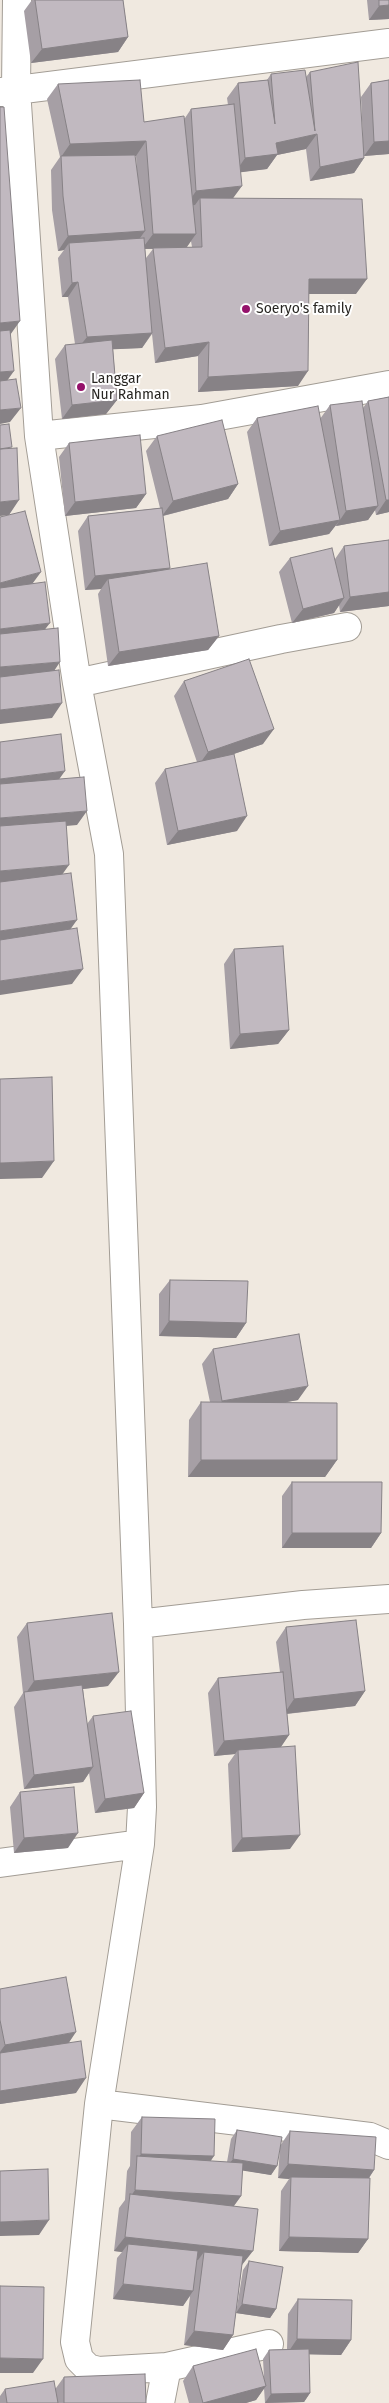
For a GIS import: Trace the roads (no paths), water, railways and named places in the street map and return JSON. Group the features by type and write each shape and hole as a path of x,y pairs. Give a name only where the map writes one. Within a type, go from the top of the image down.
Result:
{"street":[{"path":"17,0 8,91 38,436 77,683 109,854 138,1624 142,1807 140,1844 99,2104 75,2342 79,2359 88,2368 98,2371 167,2367 269,2344"},
{"path":"8,91 389,42"},
{"path":"38,436 202,419 389,385"},
{"path":"77,683 281,639 347,627"},
{"path":"138,1624 303,1605 389,1599"},
{"path":"0,1862 140,1844"},
{"path":"99,2104 370,2137 389,2145"},
{"path":"160,2403 167,2367"}],"place":[{"name":"Soeryo's family","path":"246,309"},
{"name":"Langgar Nur Rahman","path":"81,387"}]}
